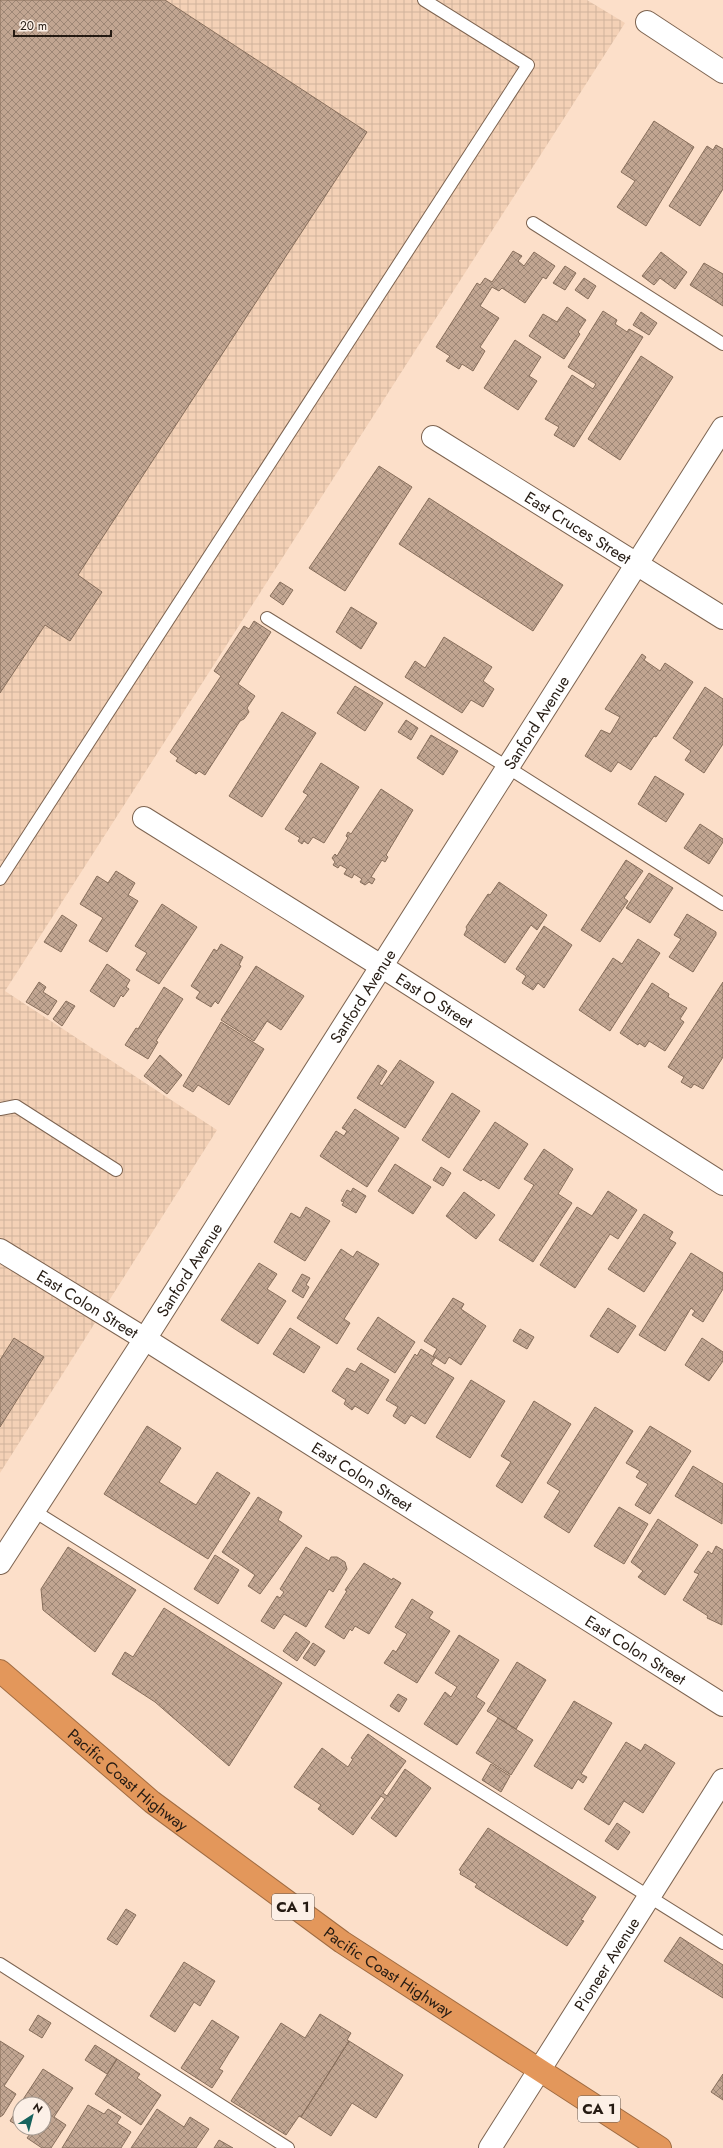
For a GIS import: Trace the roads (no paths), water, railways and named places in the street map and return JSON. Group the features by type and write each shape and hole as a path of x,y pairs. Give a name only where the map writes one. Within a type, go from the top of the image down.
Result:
{"highway":[{"name":"Pacific Coast Highway","path":"0,1671 152,1802 342,1942 660,2148"}],"street":[{"path":"646,22 723,72"},
{"name":"Sanford Avenue","path":"0,1563 145,1338 723,428"},
{"name":"East Cruces Street","path":"433,437 723,618"},
{"name":"East O Street","path":"144,818 381,966 723,1184"},
{"name":"East Colon Street","path":"0,1250 145,1338 723,1704"},
{"name":"Pioneer Avenue","path":"490,2148 723,1780"}],"lane":[{"path":"0,879 528,65 424,0"},
{"path":"533,223 723,344"},
{"path":"267,618 507,767 723,904"},
{"path":"0,1109 16,1106 116,1170"},
{"path":"34,1511 649,1896 723,1944"},
{"path":"0,1964 288,2148"}]}
